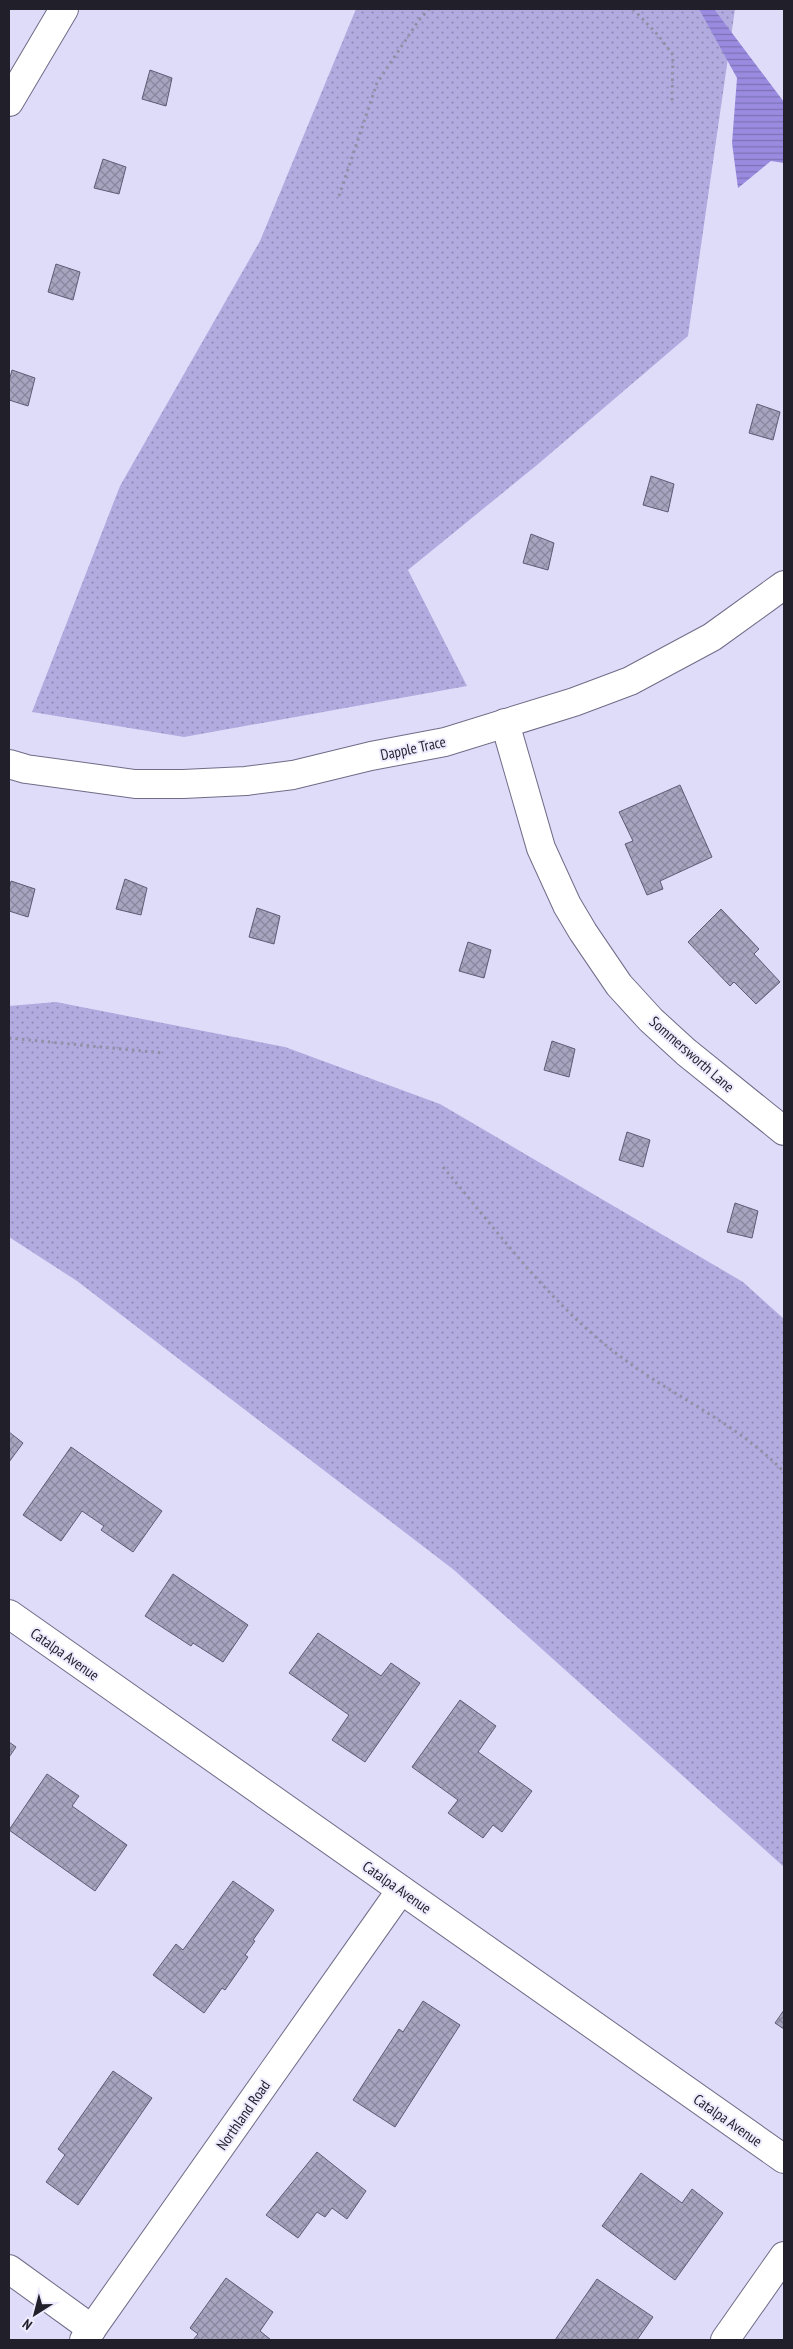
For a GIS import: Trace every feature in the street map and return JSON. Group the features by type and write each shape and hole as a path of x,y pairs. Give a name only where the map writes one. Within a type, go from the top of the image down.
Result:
{"street":[{"path":"9,102 64,9"},
{"name":"Dapple Trace","path":"9,764 135,784 246,781 293,775 371,756 445,742 595,694 658,667 712,638 784,585"},
{"name":"Sommersworth Lane","path":"505,723 541,848 567,905 619,985 651,1020 686,1052 784,1131"},
{"name":"Catalpa Avenue","path":"9,1614 784,2160"},
{"name":"Northland Road","path":"88,2334 402,1890"},
{"path":"725,2340 784,2256"},
{"path":"9,2269 88,2334"}],"path":[{"path":"340,196 377,82 419,20 429,9"},
{"path":"633,9 658,35 673,55 672,101"},
{"path":"9,1038 163,1053"},
{"path":"443,1166 548,1292 621,1357 726,1424 768,1455 784,1472"}],"shaded area":[{"path":"356,9 735,9 688,336 537,465 408,570 467,686 184,737 32,712 120,486 260,241"},
{"path":"699,9 714,9 784,102 784,163 771,161 738,188 732,143 737,78"},
{"path":"56,1002 285,1047 440,1104 743,1282 784,1319 784,1867 454,1570 77,1281 9,1237 9,1006"}],"building":[{"path":"150,70 172,78 166,106 142,99"},
{"path":"103,159 126,167 119,194 94,188"},
{"path":"56,264 80,272 73,300 48,292"},
{"path":"12,370 35,378 28,406 9,400 9,381"},
{"path":"757,404 780,412 773,440 749,433"},
{"path":"651,476 674,484 668,512 643,505"},
{"path":"531,534 554,543 548,570 523,563"},
{"path":"680,785 712,857 660,881 663,889 647,895 625,844 633,841 619,812"},
{"path":"125,879 147,888 141,915 116,909"},
{"path":"11,881 35,889 28,917 9,911"},
{"path":"257,908 280,916 274,944 249,937"},
{"path":"721,909 759,949 754,954 780,982 756,1004 734,982 730,986 688,942"},
{"path":"468,942 491,950 484,978 459,971"},
{"path":"552,1041 575,1049 569,1077 544,1070"},
{"path":"627,1132 650,1140 643,1167 619,1160"},
{"path":"735,1203 758,1211 752,1238 727,1232"},
{"path":"9,1432 23,1443 9,1462"},
{"path":"71,1447 162,1511 133,1552 101,1530 104,1526 82,1511 61,1541 23,1515"},
{"path":"173,1574 248,1625 223,1662 193,1643 191,1646 145,1616"},
{"path":"318,1633 381,1676 391,1663 420,1683 365,1762 332,1740 349,1715 289,1673"},
{"path":"460,1700 496,1726 478,1752 532,1791 502,1832 493,1825 483,1838 448,1813 458,1800 412,1767"},
{"path":"9,1742 16,1747 9,1757"},
{"path":"47,1774 79,1796 72,1806 127,1845 95,1891 9,1830"},
{"path":"233,1881 274,1910 253,1940 255,1941 245,1955 248,1957 225,1990 222,1988 204,2013 153,1975 176,1944 183,1950"},
{"path":"423,2001 460,2025 395,2127 353,2100 399,2029 403,2032"},
{"path":"784,2010 784,2029 775,2023"},
{"path":"113,2071 152,2098 78,2205 46,2182 65,2155 58,2149"},
{"path":"317,2152 366,2191 347,2219 332,2208 325,2217 317,2212 298,2238 266,2215"},
{"path":"641,2173 682,2203 692,2189 723,2213 675,2280 602,2226"},
{"path":"226,2278 273,2312 260,2331 271,2340 193,2340 198,2334 190,2328"},
{"path":"597,2279 653,2317 637,2340 555,2340"}]}
